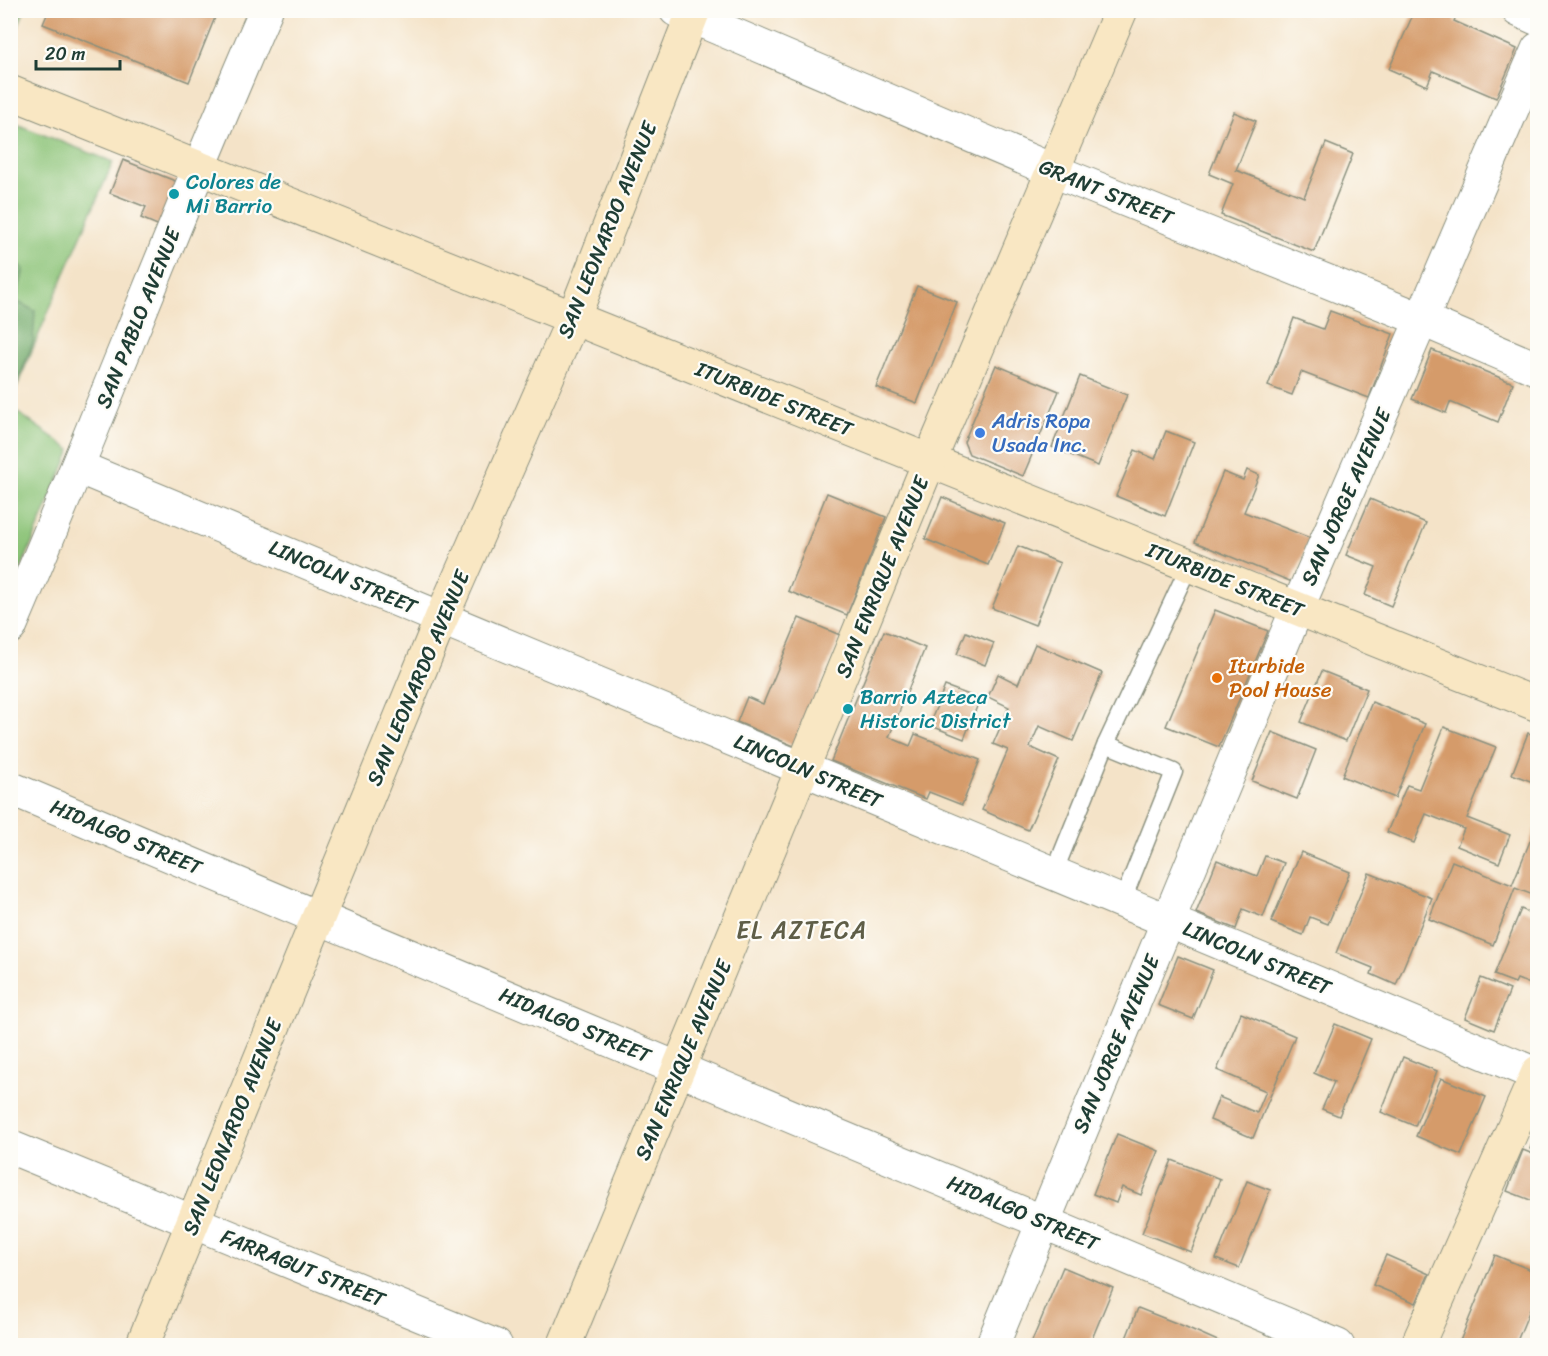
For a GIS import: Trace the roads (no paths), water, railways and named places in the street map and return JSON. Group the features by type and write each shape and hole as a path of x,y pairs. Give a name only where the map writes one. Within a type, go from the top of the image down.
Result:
{"street":[{"name":"SAN PABLO AVENUE","path":"10,627 78,467 198,167 266,10"},
{"name":"SAN ENRIQUE AVENUE","path":"564,1346 680,1070 929,462 1121,10"},
{"path":"1518,10 1538,19"},
{"name":"GRANT STREET","path":"687,13 1054,171 1423,320 1538,369"},
{"name":"SAN LEONARDO AVENUE","path":"142,1346 441,619 573,319 687,13"},
{"name":"SAN JORGE AVENUE","path":"992,1346 1297,609 1538,49"},
{"name":"ITURBIDE STREET","path":"10,92 1538,705"},
{"name":"LINCOLN STREET","path":"78,467 1537,1074"},
{"name":"HIDALGO STREET","path":"10,788 1338,1346"},
{"path":"1417,1346 1537,1074"},
{"name":"FARRAGUT STREET","path":"10,1147 496,1346"}],"lane":[{"path":"1053,873 1106,744 1189,566"},
{"path":"1106,744 1174,772 1122,902"}],"place":[{"name":"Colores de Mi Barrio","path":"174,194"},
{"name":"Adris Ropa Usada Inc.","path":"980,433"},
{"name":"Iturbide Pool House","path":"1217,678"},
{"name":"Barrio Azteca Historic District","path":"848,709"}],"district":[{"name":"EL AZTECA","path":"802,930"}]}
